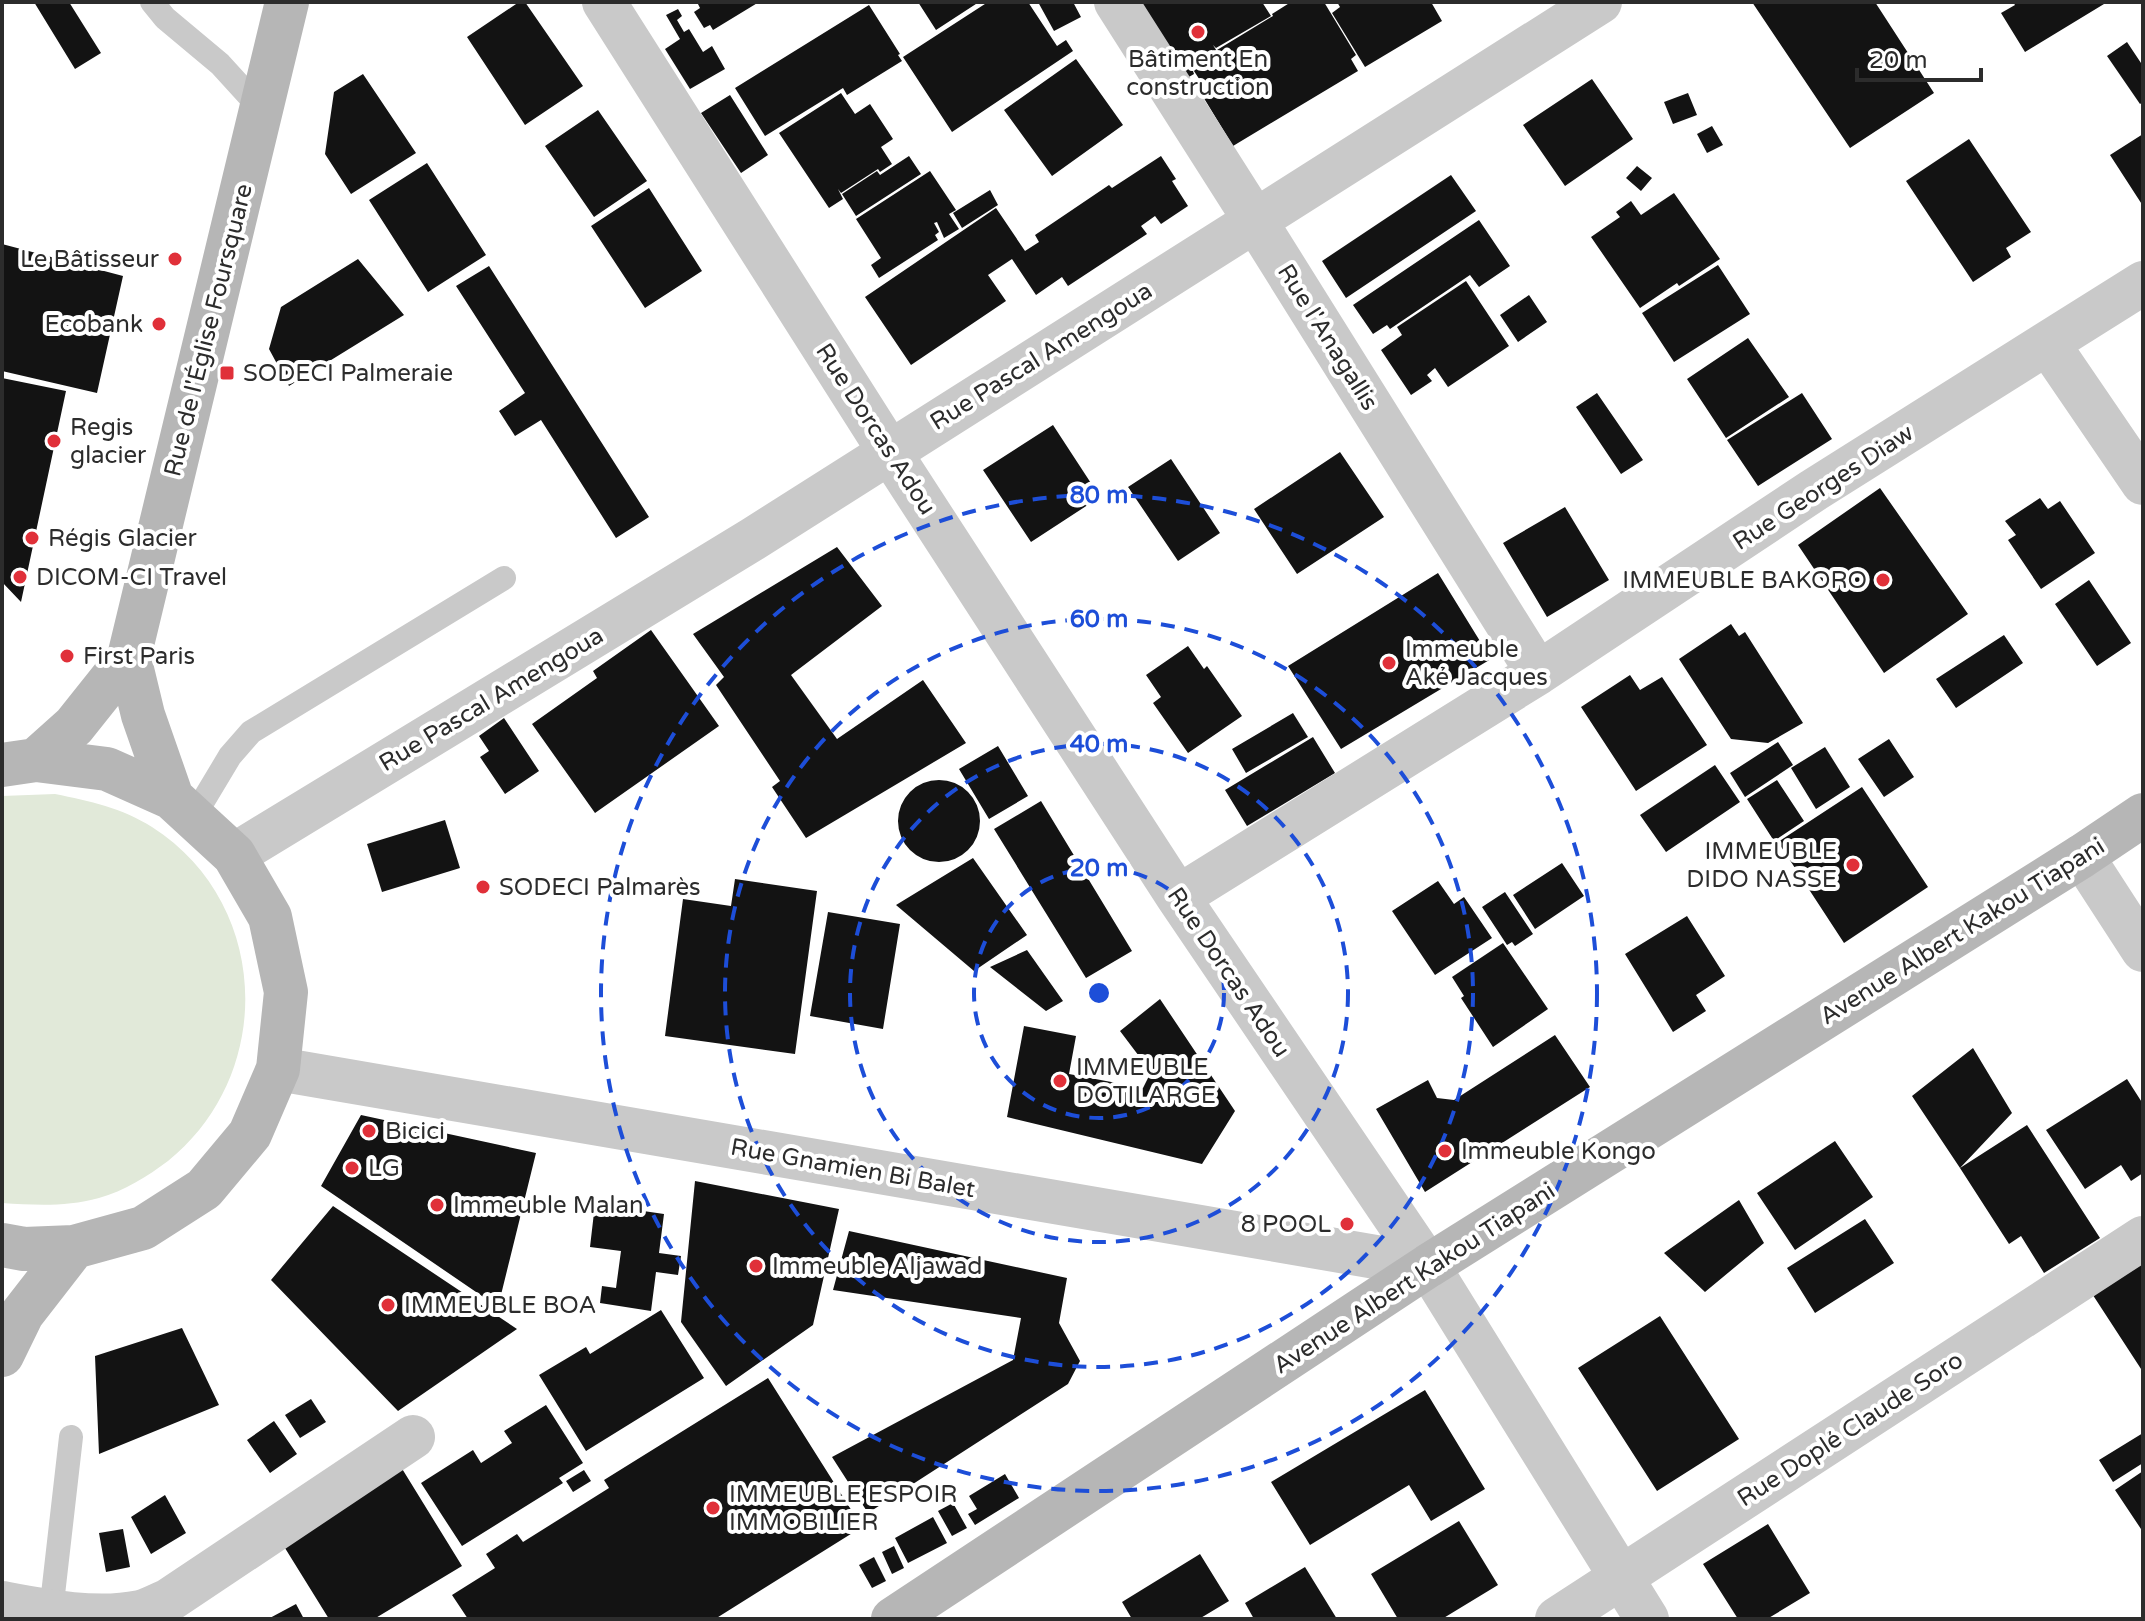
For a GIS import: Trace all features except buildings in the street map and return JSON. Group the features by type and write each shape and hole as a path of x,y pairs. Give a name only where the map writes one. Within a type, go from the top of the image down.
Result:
{"main road":[{"name":"Rue de l'Église Foursquare","path":"19,763 74,726 129,657 287,2"},
{"name":"Rue de l'Église Foursquare","path":"129,657 143,715 183,807"},
{"path":"2,1245 24,1249 74,1247 143,1228 204,1189 250,1134 278,1069 286,992 270,917 234,855 183,807 107,769 19,763"},
{"name":"Avenue Albert Kakou Tiapani","path":"893,1619 1428,1266 2143,815"},
{"path":"2,1355 22,1314 74,1247"}],"street":[{"name":"Rue l'Anagallis","path":"1116,2 1538,673"},
{"name":"Rue Pascal Amengoua","path":"234,855 753,539 1600,2"},
{"name":"Rue Dorcas Adou","path":"617,7 889,451 1178,897 1428,1266 1647,1619"},
{"name":"Rue Georges Diaw","path":"1178,897 1538,673 1814,490 2143,283"},
{"path":"2048,344 2143,483"},
{"path":"2082,856 2143,950"},
{"name":"Rue Gnamien Bi Balet","path":"278,1069 1428,1266"},
{"name":"Rue Doplé Claude Soro","path":"1557,1619 2143,1238"},
{"path":"2,1603 51,1612 104,1615 174,1609 413,1437"}],"lane":[{"path":"166,7 261,109"},
{"path":"183,807 251,732 504,578"},
{"path":"51,1612 71,1437"}],"green space":[{"path":"55,794 129,815 152,827 191,860 220,899 238,943 245,990 242,1037 228,1083 203,1125 160,1167 127,1187 87,1201 50,1205 2,1203 2,796"}],"place":[{"name":"Bâtiment En construction","path":"1198,32"},
{"name":"Le Bâtisseur","path":"175,259"},
{"name":"Ecobank","path":"159,324"},
{"name":"SODECI Palmeraie","path":"227,373"},
{"name":"Regis glacier","path":"54,441"},
{"name":"Régis Glacier","path":"32,538"},
{"name":"DICOM-CI Travel","path":"20,577"},
{"name":"IMMEUBLE BAKORO","path":"1883,580"},
{"name":"First Paris","path":"67,656"},
{"name":"Immeuble Aké Jacques","path":"1389,663"},
{"name":"IMMEUBLE DIDO NASSE","path":"1853,865"},
{"name":"SODECI Palmarès","path":"483,887"},
{"name":"IMMEUBLE DOTILARGE","path":"1060,1081"},
{"name":"Bicici","path":"369,1131"},
{"name":"Immeuble Kongo","path":"1445,1151"},
{"name":"LG","path":"352,1168"},
{"name":"Immeuble Malan","path":"437,1205"},
{"name":"8 POOL","path":"1347,1224"},
{"name":"Immeuble Aljawad","path":"756,1266"},
{"name":"IMMEUBLE BOA","path":"388,1305"},
{"name":"IMMEUBLE ESPOIR IMMOBILIER","path":"713,1508"}]}
